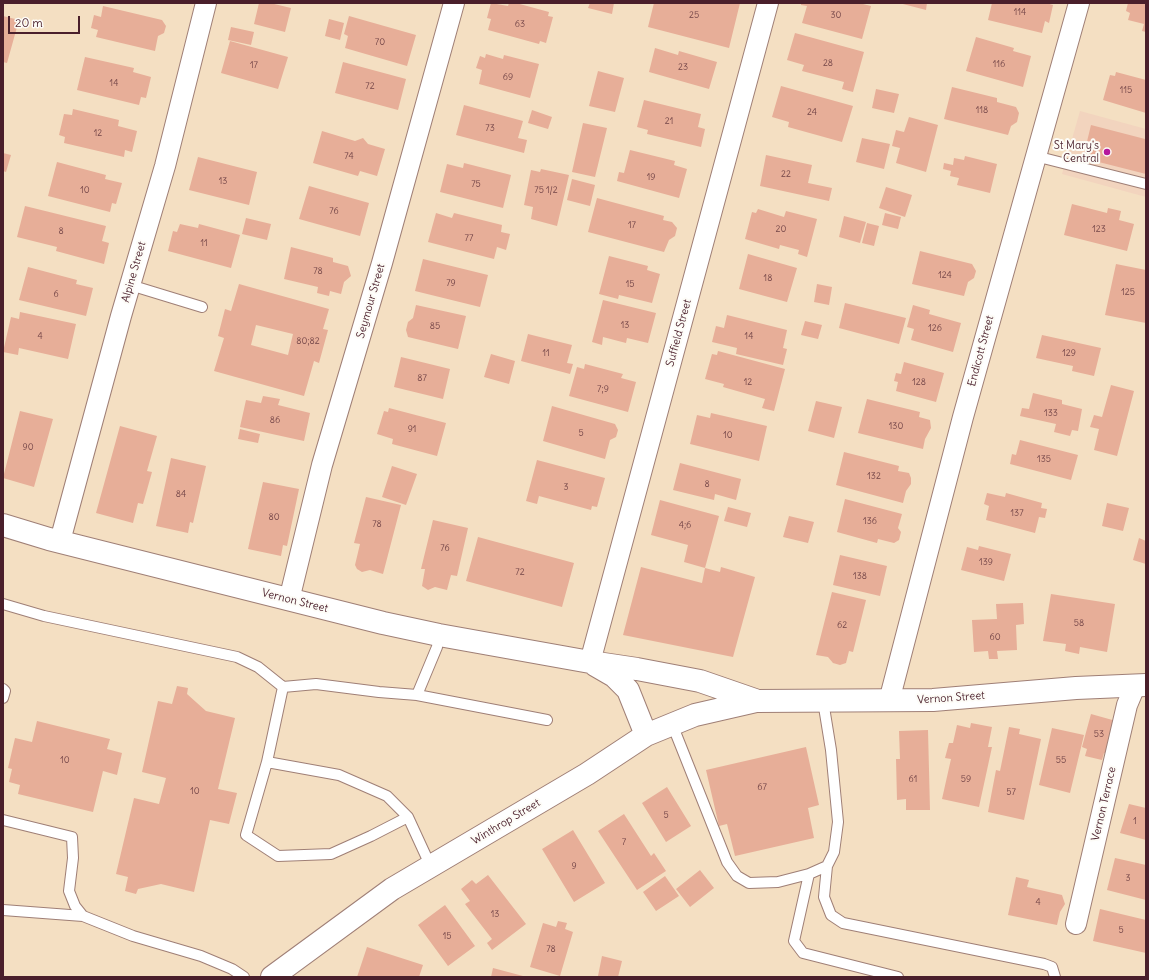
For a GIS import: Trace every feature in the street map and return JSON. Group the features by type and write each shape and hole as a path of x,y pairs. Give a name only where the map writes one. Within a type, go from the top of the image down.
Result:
{"main road":[{"name":"Vernon Street","path":"3,525 289,600 439,635 700,681 756,701 933,700 1141,685"},
{"path":"590,662 614,676 628,690 646,735"},
{"name":"Winthrop Street","path":"272,977 392,889 588,774 646,735 672,724 716,709 756,701"}],"street":[{"name":"Alpine Street","path":"60,541 164,166 206,3"},
{"name":"Seymour Street","path":"289,600 322,465 376,284 454,3"},
{"name":"Suffield Street","path":"590,662 768,3"},
{"name":"Endicott Street","path":"889,701 963,417 1079,3"},
{"name":"Vernon Terrace","path":"1076,924 1127,705 1141,685"}],"lane":[{"path":"1035,156 1146,184"},
{"path":"130,285 202,307"},
{"path":"3,604 44,616 237,657 258,667 283,687 316,684 378,692 418,694 547,720"},
{"path":"418,694 437,647 439,635"},
{"path":"283,687 267,762 246,835 278,856 331,854 372,836 408,817"},
{"path":"3,689 5,691 3,698"},
{"path":"823,700 838,822 834,852 827,866 824,897 831,915 842,923 1044,964 1052,967 1055,977"},
{"path":"672,724 727,862 737,876 748,883 778,882 809,874 827,866"},
{"path":"267,762 339,775 387,796 408,817 431,867"},
{"path":"3,820 72,836 73,858 70,891 76,906 83,916"},
{"path":"809,874 794,941 803,953 898,977"},
{"path":"3,910 83,916 133,936 201,956 232,969 244,977"}],"shaded area":[{"name":"St Mary's Central","path":"1080,111 1146,129 1146,197 1062,174"}],"building":[{"path":"259,3 270,3 291,8 285,32 254,24"},
{"path":"491,3 508,6 509,3 516,3 549,12 548,16 553,17 546,43 540,41 539,44 488,30 491,19 487,18"},
{"path":"590,3 614,3 612,14 588,8"},
{"path":"654,3 740,3 729,48 648,27"},
{"path":"801,3 859,3 871,6 862,39 802,23 807,6 801,5"},
{"path":"899,3 927,3 926,10"},
{"path":"992,3 1046,3 1053,5 1049,23 1045,21 1042,33 988,20"},
{"path":"1128,3 1146,3 1146,32 1142,31 1144,24 1128,20 1130,13 1126,11"},
{"path":"103,6 162,20 166,26 164,33 158,36 155,51 96,37 98,30 91,28 94,15 101,17"},
{"path":"3,16 19,20 7,63 3,62"},
{"path":"349,16 416,35 407,66 345,48 348,36 344,34"},
{"path":"329,19 344,23 340,40 325,36"},
{"path":"231,27 254,32 251,45 228,40"},
{"path":"795,33 864,52 853,92 842,89 844,82 802,71 804,65 787,60"},
{"path":"976,37 1014,48 1013,51 1031,56 1023,87 966,71"},
{"path":"230,41 288,57 278,89 221,73"},
{"path":"655,48 678,55 679,51 717,62 709,89 649,72"},
{"path":"486,54 503,59 504,55 539,64 530,98 479,84 482,70 476,68 480,56 485,58"},
{"path":"85,57 134,68 133,72 151,77 146,98 141,97 139,105 77,90"},
{"path":"343,62 406,79 398,110 335,93"},
{"path":"598,71 624,78 615,112 589,106"},
{"path":"1116,72 1146,80 1146,113 1103,100 1110,75 1115,76"},
{"path":"781,86 853,106 842,142 788,127 789,122 772,117"},
{"path":"952,87 997,98 997,102 1016,107 1019,113 1017,122 1011,126 1008,135 944,119"},
{"path":"876,89 899,94 894,113 872,108"},
{"path":"644,100 701,114 698,127 705,129 701,147 647,134 648,130 637,127"},
{"path":"464,105 523,121 518,138 527,140 524,153 456,135"},
{"path":"73,109 119,120 118,126 137,131 132,152 125,150 124,157 64,143 65,137 59,135 64,114 72,115"},
{"path":"532,110 552,117 548,129 528,123"},
{"path":"909,117 938,125 926,172 896,163 900,148 892,146 896,130 904,132"},
{"path":"583,123 607,128 595,177 572,172"},
{"path":"1091,125 1145,139 1146,136 1146,174 1083,158"},
{"path":"322,131 355,141 363,138 368,144 385,149 377,176 360,171 358,176 313,163"},
{"path":"862,138 890,144 884,169 856,162"},
{"path":"630,150 675,161 674,165 687,169 679,198 617,181 619,172 624,173"},
{"path":"3,153 11,155 6,172 3,171"},
{"path":"766,155 812,165 808,183 832,188 829,201 760,186"},
{"path":"965,156 997,164 990,193 957,185 959,178 950,176 951,171 943,169 944,163 953,165 954,158 964,160"},
{"path":"198,157 257,172 249,205 189,190"},
{"path":"57,162 106,175 105,179 122,183 116,204 112,203 110,212 48,196"},
{"path":"464,163 511,175 503,208 440,192 447,164 463,168"},
{"path":"541,169 569,175 557,226 531,219 533,207 524,205 531,170 540,172"},
{"path":"572,179 595,185 590,206 567,200"},
{"path":"309,186 369,203 360,236 299,219"},
{"path":"886,187 912,195 905,217 879,208"},
{"path":"597,198 664,216 663,220 672,222 677,228 675,236 669,240 664,252 588,232"},
{"path":"1072,204 1107,213 1108,208 1121,211 1119,220 1134,224 1127,251 1064,235"},
{"path":"25,206 106,226 102,241 109,243 104,264 56,251 57,247 17,237"},
{"path":"758,209 784,217 786,211 817,219 807,257 798,254 799,250 780,245 779,249 745,239 752,212 756,213"},
{"path":"436,213 452,218 454,213 502,225 501,232 510,234 506,250 497,247 494,259 428,242"},
{"path":"885,213 901,217 898,229 882,225"},
{"path":"844,216 866,222 860,243 839,237"},
{"path":"246,218 271,224 267,240 242,234"},
{"path":"867,223 879,226 874,246 862,243"},
{"path":"180,224 198,228 199,224 240,235 231,268 168,251 173,231 177,232"},
{"path":"291,247 333,258 333,262 348,266 351,276 344,282 341,294 330,291 329,296 317,293 318,287 284,279"},
{"path":"920,251 972,264 976,271 974,278 968,282 964,296 912,284"},
{"path":"748,254 797,268 787,302 739,289"},
{"path":"609,256 648,266 647,270 660,274 652,303 619,295 618,299 599,294"},
{"path":"423,259 488,275 480,307 415,291"},
{"path":"1116,264 1146,270 1146,323 1105,315"},
{"path":"28,267 77,280 76,284 93,288 86,316 19,300"},
{"path":"239,284 329,309 323,329 328,330 319,363 314,361 304,396 214,371 224,338 218,336 225,309 231,311","holes":["256,325 293,334 288,355 251,345"]},
{"path":"817,284 832,287 829,305 814,302"},
{"path":"603,300 656,313 648,343 627,338 626,343 603,337 602,345 592,342"},
{"path":"845,303 906,318 899,344 839,328"},
{"path":"416,305 466,316 458,349 408,337 406,330 408,322 413,318"},
{"path":"913,305 930,310 929,314 961,323 953,352 911,340 914,329 907,327"},
{"path":"20,312 76,324 68,359 19,348 18,355 3,352 11,317 19,319"},
{"path":"727,315 787,330 783,348 787,349 783,365 736,354 737,348 712,342 716,326 724,328"},
{"path":"805,321 822,325 818,339 801,335"},
{"path":"528,334 572,345 567,363 573,364 570,374 521,361"},
{"path":"1042,335 1101,348 1094,376 1072,371 1073,366 1036,358"},
{"path":"718,351 785,369 774,411 762,408 765,399 723,387 724,384 705,379 712,354 717,355"},
{"path":"491,354 515,361 509,384 484,377"},
{"path":"401,357 450,369 443,399 394,387"},
{"path":"904,362 944,373 936,402 896,391 898,382 894,381 896,373 901,374"},
{"path":"585,364 623,374 621,378 636,382 628,412 569,396 577,367 584,369"},
{"path":"1111,385 1134,391 1117,456 1094,450 1099,429 1090,427 1094,415 1102,417"},
{"path":"1033,393 1062,400 1062,404 1082,409 1078,431 1072,430 1070,436 1054,432 1056,424 1020,416 1022,408 1029,409"},
{"path":"263,396 280,399 278,405 310,413 304,441 240,427 246,400 261,403"},
{"path":"867,399 920,412 919,417 930,420 931,428 925,439 923,449 858,433"},
{"path":"816,401 842,407 834,438 808,431"},
{"path":"552,406 615,424 618,430 616,437 610,440 605,459 543,441"},
{"path":"389,408 446,423 437,456 392,444 393,439 377,434 384,411 388,412"},
{"path":"20,411 53,419 34,487 3,478"},
{"path":"711,413 767,426 759,461 690,444 697,415 710,418"},
{"path":"120,426 157,436 147,471 152,472 143,504 138,503 133,523 96,513"},
{"path":"240,429 260,434 258,443 238,439"},
{"path":"1020,440 1078,455 1071,480 1010,464 1012,454 1016,455"},
{"path":"844,452 899,466 898,471 909,473 911,484 906,491 903,503 836,485"},
{"path":"171,458 206,466 193,523 190,522 188,533 156,526"},
{"path":"537,460 605,478 597,507 592,506 591,510 539,496 537,504 526,501"},
{"path":"680,463 741,479 736,500 715,494 714,500 673,490"},
{"path":"392,466 417,474 406,505 382,497"},
{"path":"263,482 299,489 287,546 283,545 281,556 248,549"},
{"path":"987,493 1005,497 1006,493 1042,503 1041,508 1047,509 1045,518 1039,517 1035,533 986,520 989,506 984,504"},
{"path":"366,497 401,505 383,574 370,570 362,572 357,569 355,565 360,544 354,543"},
{"path":"845,499 902,514 898,528 901,532 899,540 894,543 878,539 877,543 837,532"},
{"path":"660,500 719,516 705,568 684,562 688,545 651,535"},
{"path":"1107,503 1129,508 1123,531 1102,526"},
{"path":"728,507 751,513 747,527 724,521"},
{"path":"789,516 814,522 808,543 783,537"},
{"path":"433,520 468,528 457,576 451,575 447,590 435,587 428,590 422,586 425,569 421,569"},
{"path":"478,537 574,563 562,607 466,581"},
{"path":"1139,538 1146,541 1146,564 1133,560"},
{"path":"979,546 1011,554 1004,581 961,570 967,547 978,550"},
{"path":"840,555 887,566 880,596 833,585"},
{"path":"641,567 702,583 705,568 720,572 721,567 755,577 733,657 623,635"},
{"path":"832,592 866,600 853,652 849,651 846,663 840,665 833,663 828,657 816,655"},
{"path":"1051,594 1115,604 1107,652 1080,647 1079,654 1065,651 1066,644 1043,641"},
{"path":"1023,603 1024,624 1016,625 1017,650 997,651 998,659 989,659 988,651 974,652 972,620 997,619 996,604"},
{"path":"177,686 188,688 187,694 206,711 235,718 218,789 237,793 229,824 210,820 194,892 161,884 138,889 136,894 125,891 128,877 116,874 134,798 159,804 166,778 142,772 158,701 172,704"},
{"path":"1091,714 1116,721 1108,754 1104,753 1102,760 1085,756 1087,749 1082,747"},
{"path":"37,721 110,739 107,749 122,753 117,775 103,771 93,812 18,794 20,785 9,782 12,769 8,768 15,738 32,742"},
{"path":"971,723 992,727 988,747 992,747 979,807 942,799 951,759 945,758 949,743 953,743 957,725 970,728"},
{"path":"1009,727 1020,729 1019,734 1041,739 1024,820 988,812 996,770 1000,771"},
{"path":"1052,728 1084,735 1070,793 1039,785"},
{"path":"928,730 930,810 906,810 906,799 897,800 896,759 900,759 899,731"},
{"path":"806,747 819,805 808,808 814,838 735,856 727,824 719,826 706,770"},
{"path":"667,787 691,826 666,842 642,803"},
{"path":"1129,804 1146,808 1146,840 1120,833"},
{"path":"624,814 651,856 654,853 666,871 637,890 598,831"},
{"path":"573,830 605,883 574,902 542,849"},
{"path":"1115,858 1146,865 1146,900 1107,890"},
{"path":"700,870 714,888 690,907 676,889"},
{"path":"488,875 526,924 492,950 487,943 492,939 465,904 470,901 461,889 472,880 476,884"},
{"path":"665,876 679,896 656,911 643,892"},
{"path":"1016,877 1029,880 1027,887 1062,895 1065,904 1060,912 1057,925 1008,915"},
{"path":"445,905 475,946 448,966 418,925"},
{"path":"1100,909 1146,920 1146,953 1093,941"},
{"path":"558,921 567,923 565,929 573,932 560,976 530,967 543,923 556,927"},
{"path":"367,947 423,965 419,977 357,977"},
{"path":"602,956 622,961 618,977 598,976"},
{"path":"493,968 523,976 491,977"}],"place":[{"name":"St Mary's Central","path":"1107,152"}]}
